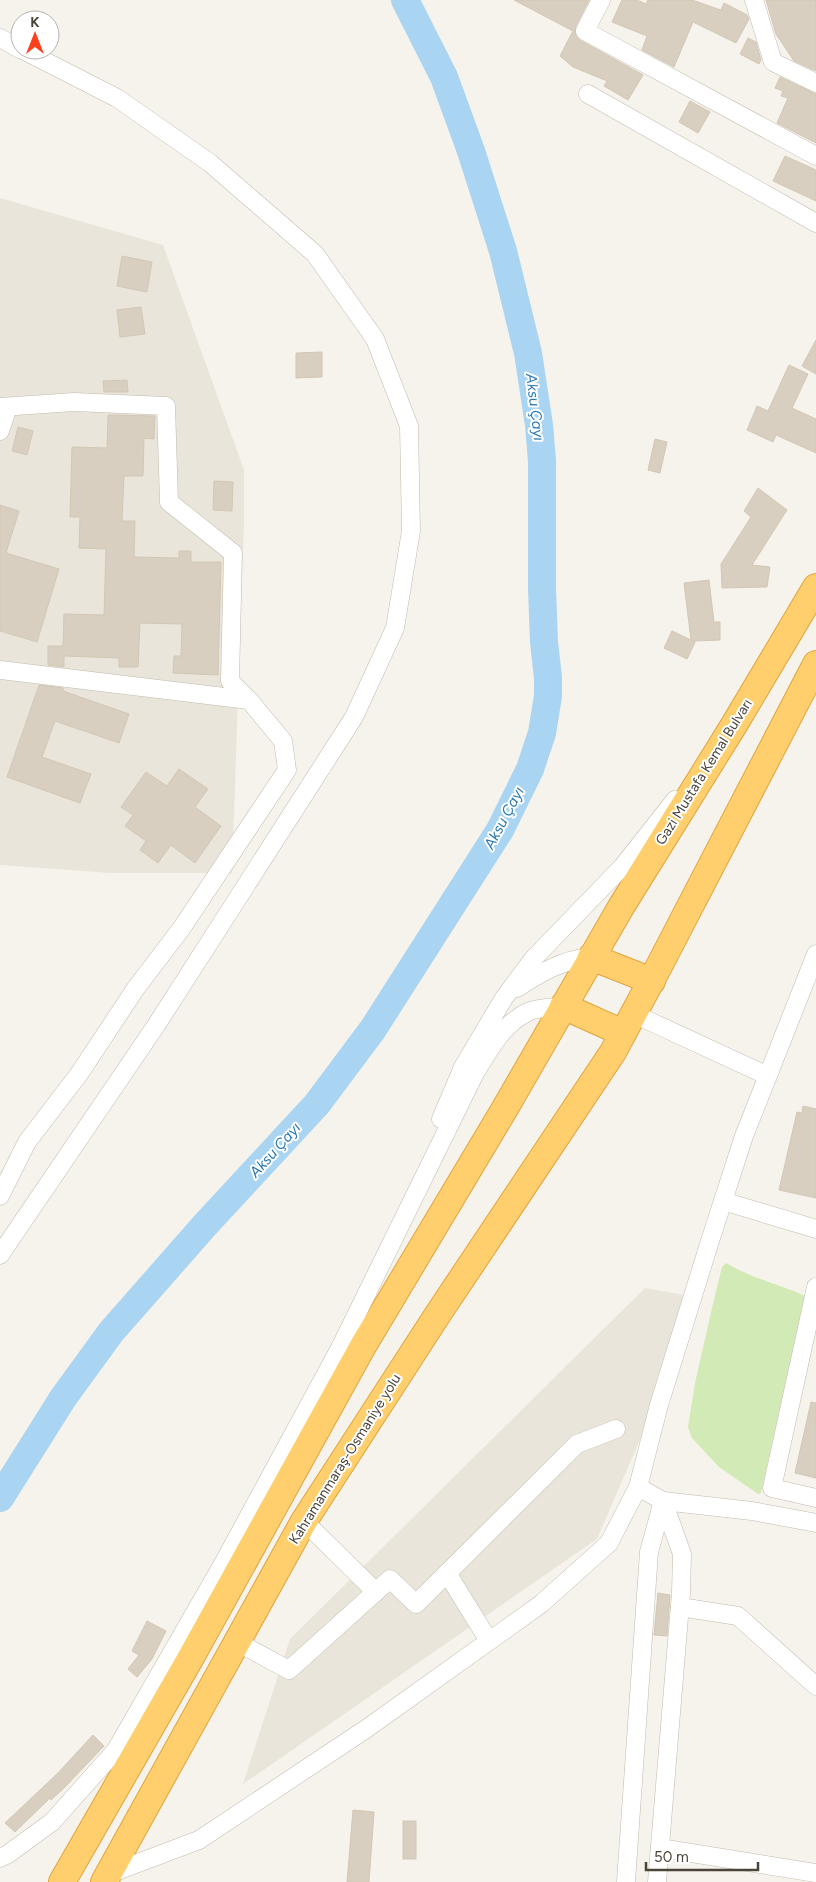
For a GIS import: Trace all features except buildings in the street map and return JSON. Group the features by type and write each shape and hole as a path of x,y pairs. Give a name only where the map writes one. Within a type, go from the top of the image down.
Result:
{"highway":[{"name":"Gazi Mustafa Kemal Bulvarı","path":"62,1882 195,1650 364,1346 504,1110 620,907 734,725 816,587"},
{"path":"563,1006 623,1033 816,664"},
{"path":"592,957 654,975"},
{"name":"Kahramanmaraş-Osmaniye yolu","path":"107,1878 304,1521 623,1033"}],"street":[{"path":"601,0 585,31 816,156"},
{"path":"754,0 773,62 816,83"},
{"path":"0,1255 157,1024 354,717 395,628 411,530 409,426 375,339 315,254 210,163 117,98 43,60"},
{"path":"588,94 816,224"},
{"path":"0,431 4,407 74,402 166,406 169,502 233,553 230,681 249,700 283,741 287,770 181,929 136,988 79,1074 27,1142 0,1196"},
{"path":"0,670 249,700"},
{"path":"356,1316 463,1067 504,998 533,958 622,866 734,725"},
{"path":"107,1878 199,1840 366,1729 541,1604 609,1543 638,1487 659,1405 744,1136 816,954"},
{"path":"504,998 545,971 580,958 592,957"},
{"path":"0,1858 52,1822 116,1750 224,1562 340,1348 474,1075 494,1041 529,1011 563,1006"},
{"path":"623,1033 768,1076"},
{"path":"722,1202 816,1229"},
{"path":"816,1287 772,1488 816,1498"},
{"path":"237,1642 289,1670 390,1580 416,1604 577,1444 616,1429"},
{"path":"638,1487 663,1501 752,1511 816,1523"},
{"path":"657,1882 680,1607 682,1554 663,1501"},
{"path":"626,1882 649,1552 663,1501"},
{"path":"304,1521 376,1592"},
{"path":"447,1573 489,1641"},
{"path":"680,1607 738,1616 816,1686"},
{"path":"660,1848 816,1873"}],"shaded area":[{"path":"0,198 163,245 244,470 244,521 232,873 110,873 0,865"},
{"path":"645,1288 701,1298 597,1539 243,1784 290,1639"}],"green space":[{"path":"726,1263 745,1273 805,1296 761,1493 758,1494 719,1467 692,1438 688,1427 695,1383 715,1295 722,1267"}],"waterway":[{"name":"Aksu Çayı","path":"0,1498 63,1398 111,1332 205,1225 317,1104 373,1029 500,830 530,769 542,733 548,696 542,588 542,461 539,425 528,353 503,251 471,151 444,77 405,0"}]}
